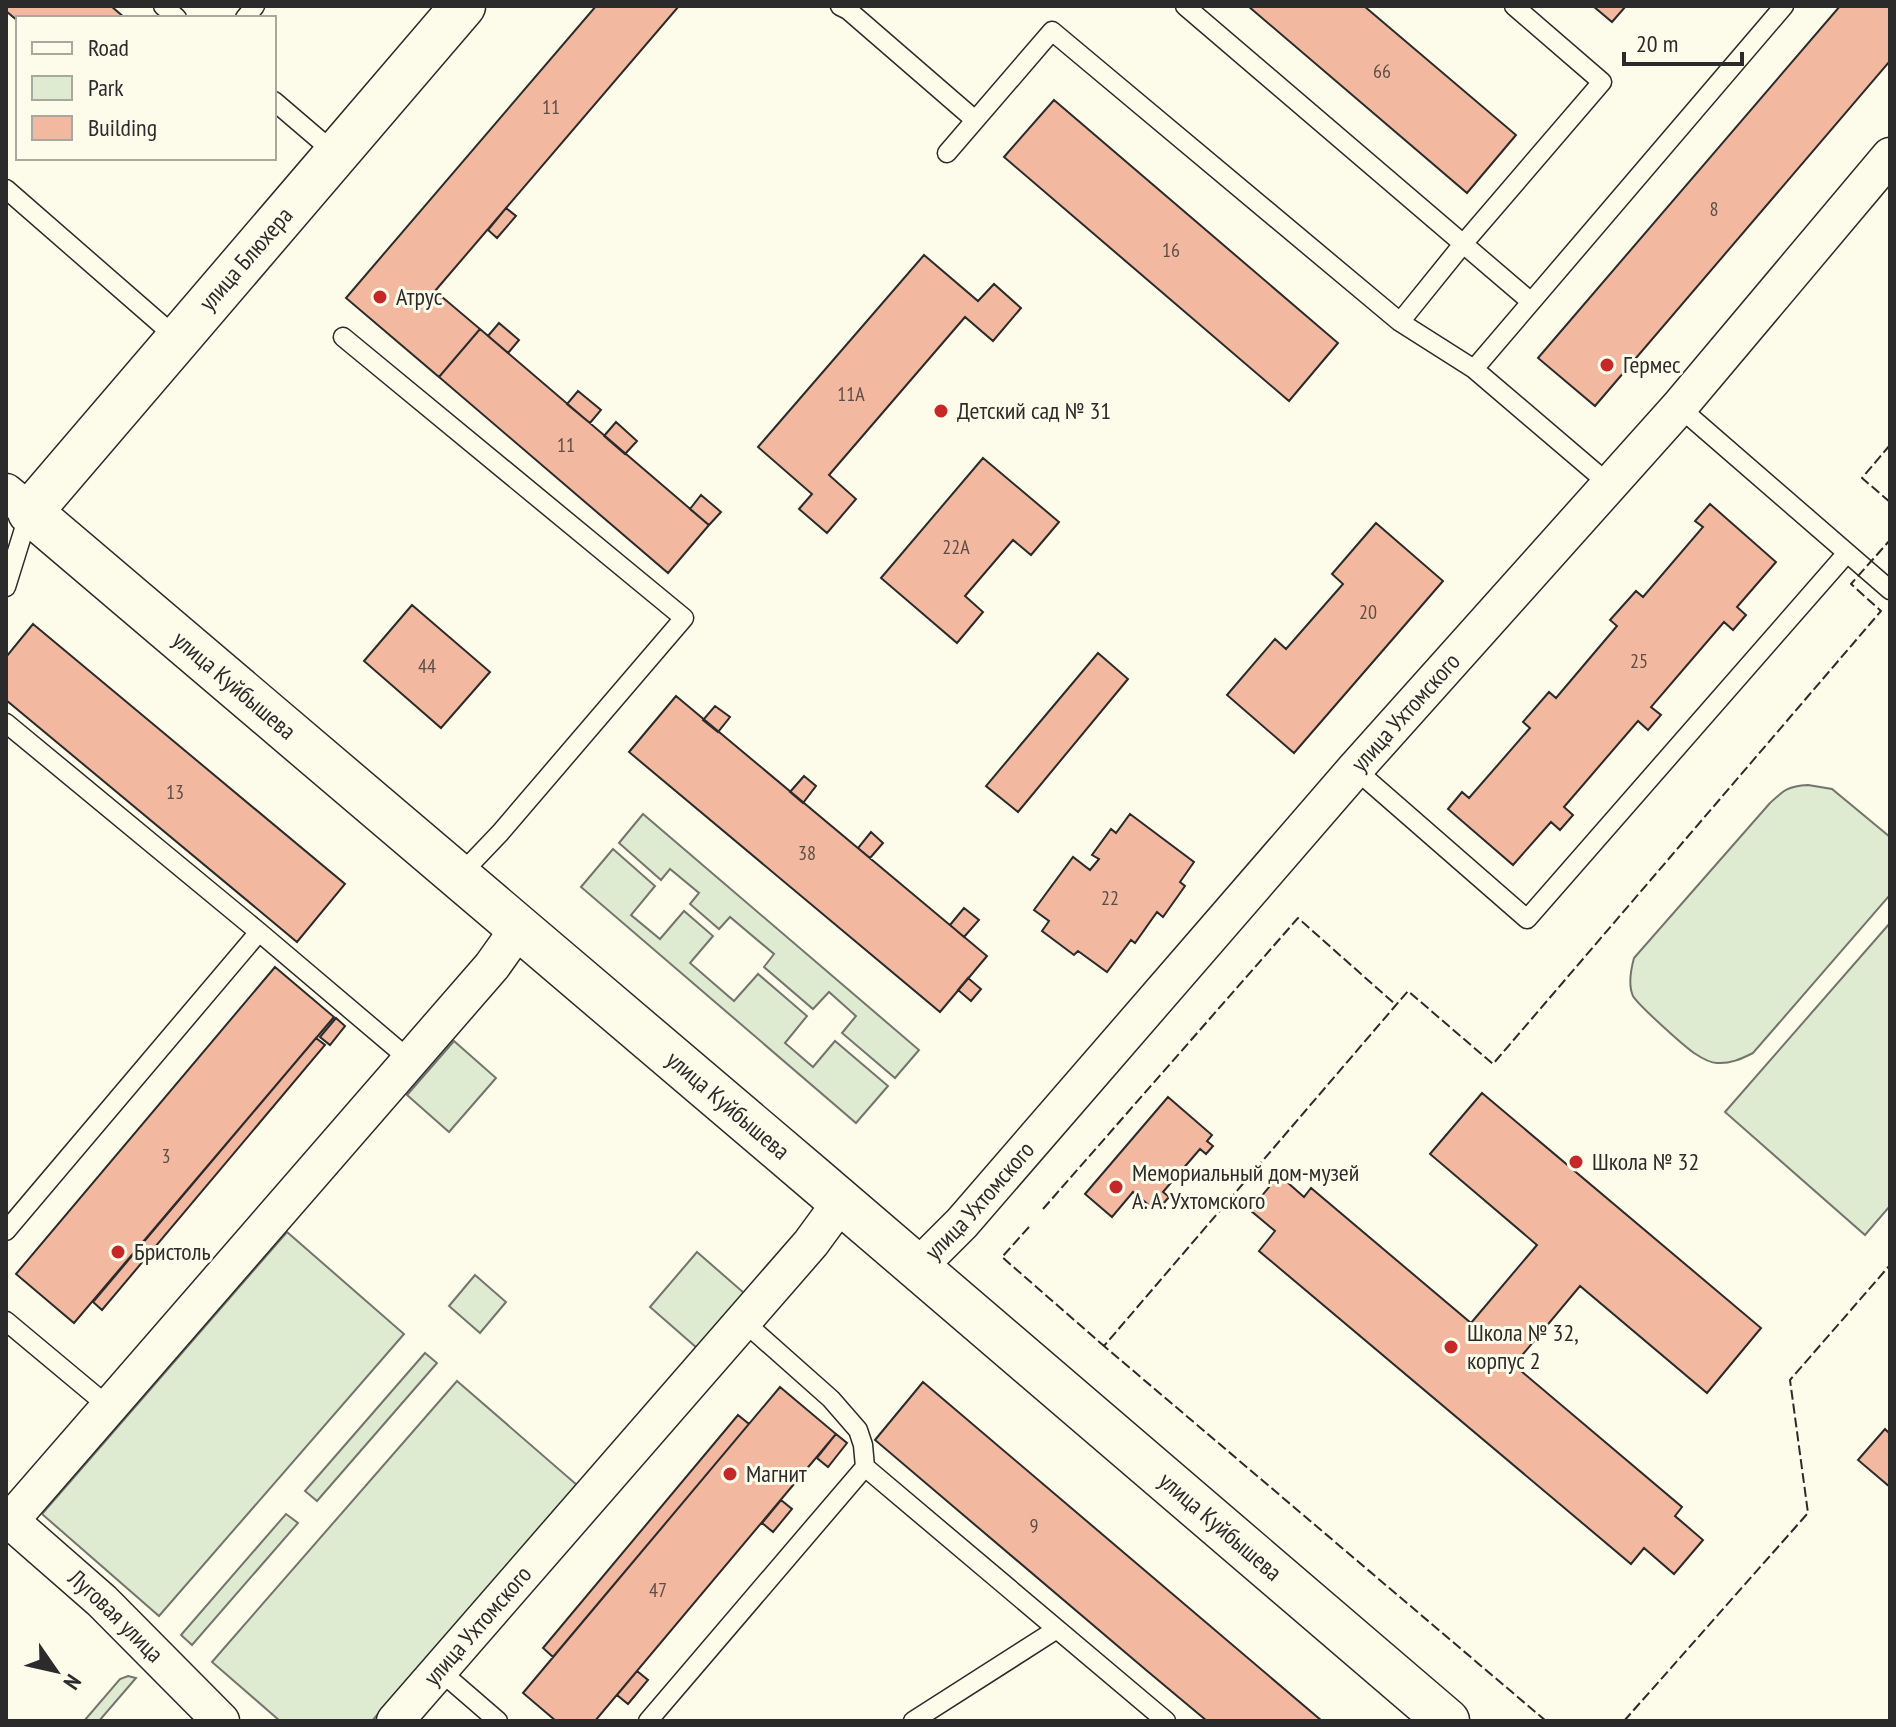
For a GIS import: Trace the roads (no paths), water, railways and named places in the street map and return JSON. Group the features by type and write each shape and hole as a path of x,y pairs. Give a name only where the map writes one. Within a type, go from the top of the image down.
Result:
{"street":[{"name":"улица Блюхера","path":"18,502 178,339 463,6"},
{"name":"улица Ухтомского","path":"917,1268 972,1211 1355,769 1679,407 1890,156"},
{"name":"улица Куйбышева","path":"18,502 1447,1721"},
{"path":"8,1519 492,966 519,928"},
{"name":"улица Ухтомского","path":"395,1721 811,1243 841,1202"},
{"name":"Луговая улица","path":"8,1519 102,1601 221,1721"}],"lane":[{"path":"840,6 975,120"},
{"path":"1185,6 1530,301"},
{"path":"1400,322 1602,82 1514,6"},
{"path":"1474,369 1784,6"},
{"path":"947,153 1052,31 1400,322 1474,369 1610,485"},
{"path":"276,103 336,154"},
{"path":"6,189 178,339"},
{"path":"343,337 684,618 500,833 458,877"},
{"path":"1679,407 1890,590"},
{"path":"6,587 18,502"},
{"path":"1355,769 1527,919 1847,553"},
{"path":"6,723 410,1060"},
{"path":"6,1231 259,932"},
{"path":"6,1321 109,1407"},
{"path":"743,1321 831,1399 858,1430 865,1467 1166,1721"},
{"path":"648,1721 865,1467"},
{"path":"913,1721 1057,1629"},
{"path":"439,1670 498,1721"}],"place":[{"name":"Атрус","path":"380,297"},
{"name":"Гермес","path":"1607,365"},
{"name":"Детский сад № 31","path":"941,411"},
{"name":"Школа № 32","path":"1576,1162"},
{"name":"Мемориальный дом-музей А. А. Ухтомского","path":"1116,1187"},
{"name":"Бристоль","path":"118,1252"},
{"name":"Школа № 32, корпус 2","path":"1451,1347"},
{"name":"Магнит","path":"730,1474"}]}
